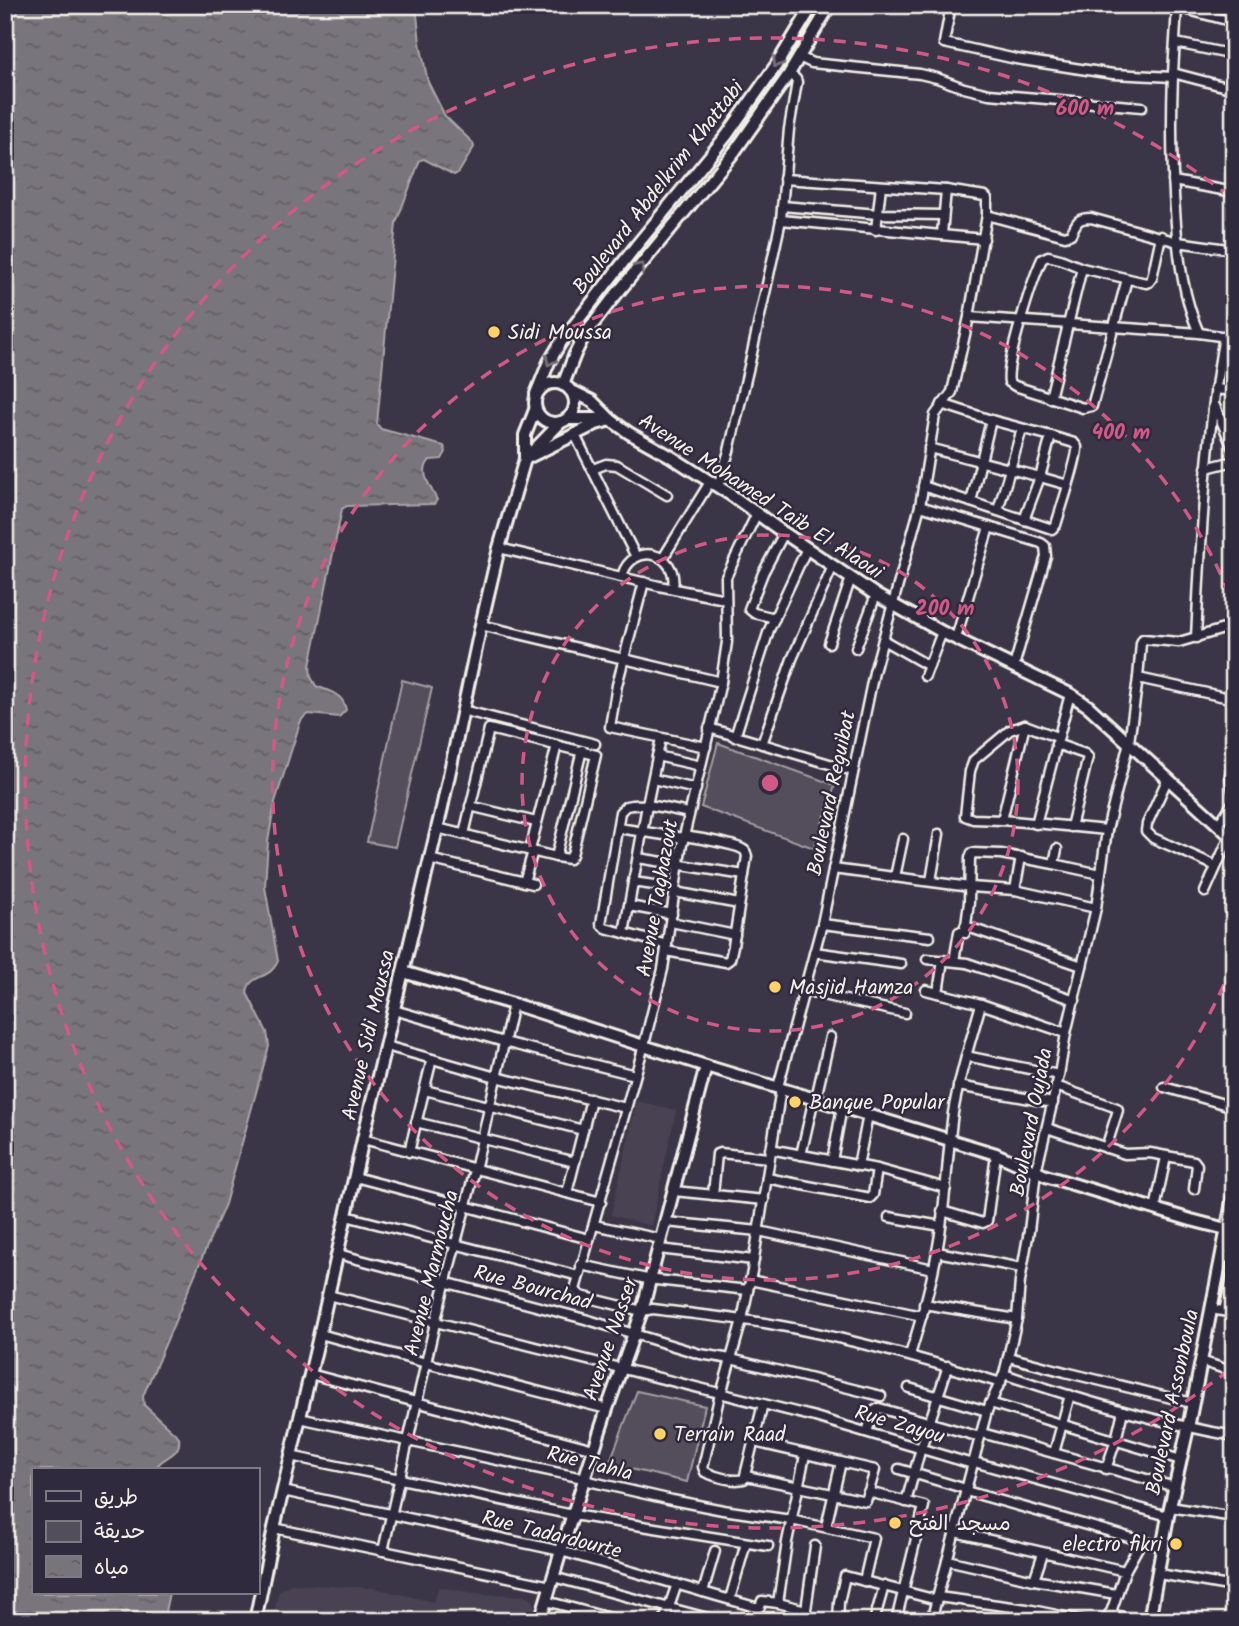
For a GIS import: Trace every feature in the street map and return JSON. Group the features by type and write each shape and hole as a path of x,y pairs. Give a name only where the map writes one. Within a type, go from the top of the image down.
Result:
{"street":[{"name":"Boulevard Abdelkrim Khattabi","path":"536,394 553,354 572,327 727,135 777,64 813,5"},
{"name":"Boulevard Abdelkrim Khattabi","path":"567,387 575,354 584,336 735,151 789,74 830,5"},
{"path":"951,5 944,43 1016,59 1113,75 1173,75 1234,89"},
{"path":"1199,333 1186,297 1173,181 1173,75 1177,6 1234,22"},
{"path":"1176,43 1234,55"},
{"path":"799,57 812,63 920,74 989,94 1142,107"},
{"path":"663,558 714,484 729,451 781,220 790,121 797,82 789,74"},
{"path":"784,179 946,190 986,197 987,215 1066,236 1071,234 1078,220 1091,218 1178,242 1234,250"},
{"path":"1173,181 1234,192"},
{"path":"876,230 881,186"},
{"path":"942,234 946,190"},
{"path":"782,206 878,214 943,215"},
{"name":"Boulevard Reguibat","path":"747,1476 738,1480 710,1475 704,1470 760,1231 779,1088 821,925 874,672 920,506 934,415 952,392 969,317 987,215"},
{"path":"781,220 984,239"},
{"path":"1128,279 1092,406 1083,408 1015,386 1008,381 1021,321 1042,258 1048,256 1082,268 1146,283 1150,281 1161,236"},
{"path":"1050,398 1082,268"},
{"path":"607,284 618,292"},
{"path":"969,317 1199,333 1234,338"},
{"path":"1224,336 1206,468 1196,638 1234,626"},
{"path":"548,384 567,387 575,402 572,414 564,421 549,423 540,417 535,410 536,394 539,390 548,384"},
{"name":"Avenue Mohamed Taïb El Alaoui","path":"567,387 592,401 629,433 714,484 876,595 942,632 1070,694 1093,710 1232,838"},
{"path":"1215,389 1234,391"},
{"path":"1214,403 1231,438 1234,451"},
{"path":"923,486 1053,529 1077,447 1074,443 942,404"},
{"name":"Avenue Sidi Moussa","path":"255,1621 282,1491 437,828 481,625 499,548 525,459 526,435 535,410"},
{"path":"525,459 596,424 611,420"},
{"name":"Avenue Mohamed Taïb El Alaoui","path":"564,421 611,420"},
{"path":"971,502 991,420"},
{"name":"Avenue Sidi Moussa","path":"525,459 564,421"},
{"path":"998,510 1022,429"},
{"path":"575,435 636,557"},
{"path":"1024,520 1051,436"},
{"path":"929,448 1068,485"},
{"path":"1206,468 1234,461"},
{"path":"593,469 606,464 617,466 667,495"},
{"path":"920,506 1045,546 1046,556 1014,666"},
{"name":"Avenue Taghazout","path":"642,1311 581,1296 575,1290 644,1045 667,948 684,837 721,682 728,636 725,599 727,571 757,513"},
{"path":"956,638 989,527"},
{"path":"775,618 749,610 784,533"},
{"path":"499,548 725,599"},
{"path":"735,737 766,641 807,548"},
{"path":"622,576 625,567 636,557 648,554 663,558 670,566 673,588"},
{"path":"762,744 792,659 833,566"},
{"path":"829,643 851,578"},
{"path":"644,582 610,727 706,747"},
{"path":"856,648 876,595"},
{"path":"481,625 721,682"},
{"path":"925,676 942,632"},
{"name":"Boulevard Oujada","path":"931,1621 989,1407 1004,1374 1017,1320 1036,1172 1096,908 1107,830 1129,742 1142,642 1143,639 1179,642 1196,638"},
{"path":"883,640 929,666"},
{"path":"1138,678 1234,699"},
{"path":"1036,824 1070,694"},
{"path":"462,710 595,744"},
{"path":"1002,820 1025,725"},
{"path":"1071,827 1088,757 1085,754 1025,725 1005,733 979,754 972,764 965,817 973,819 1107,830"},
{"path":"709,728 853,771"},
{"path":"437,828 568,859 572,855 595,754 489,729 464,834"},
{"path":"624,933 661,738"},
{"path":"429,859 529,883 536,822 557,744"},
{"path":"556,857 582,750"},
{"path":"657,756 701,766"},
{"path":"1234,757 1230,775 1234,794"},
{"path":"1168,778 1146,831 1153,838 1216,866"},
{"path":"653,779 695,789"},
{"path":"1217,825 1234,801"},
{"path":"618,828 727,844 744,850 747,856 732,955 726,962 667,948 605,928 601,924 619,813 624,807 634,804 689,813"},
{"path":"470,806 536,822"},
{"path":"931,881 939,834"},
{"path":"1205,892 1232,838"},
{"path":"895,877 903,839"},
{"path":"1054,864 1057,849"},
{"path":"954,961 960,932 965,933 972,853 1021,857 1100,874"},
{"path":"1015,891 1021,857"},
{"path":"638,858 744,875"},
{"path":"833,869 1015,891 1096,908"},
{"path":"633,882 739,904"},
{"path":"629,906 735,935"},
{"path":"821,925 930,937"},
{"path":"965,926 1082,966"},
{"path":"814,952 901,964"},
{"path":"927,959 977,966 1075,1000"},
{"path":"938,993 943,960"},
{"path":"403,972 996,1154 1036,1172 1226,1229"},
{"path":"926,990 981,1004 1066,1033"},
{"path":"804,991 905,1013"},
{"name":"Avenue Marmoucha","path":"383,1551 435,1323 475,1170 513,1004"},
{"path":"910,1355 937,1252 958,1086 981,1004"},
{"path":"394,1010 503,1042 635,1075"},
{"path":"801,1156 830,1037"},
{"path":"386,1046 496,1077 626,1108"},
{"path":"967,1056 1059,1075"},
{"path":"409,1152 432,1059"},
{"name":"Avenue Nasser","path":"540,1621 607,1409 642,1311 706,1066"},
{"path":"958,1086 1053,1103"},
{"path":"1056,1086 1117,1108 1106,1148"},
{"path":"1164,1087 1234,1107"},
{"path":"425,1090 583,1130"},
{"path":"567,1193 591,1099"},
{"path":"832,1161 842,1107"},
{"path":"858,1166 868,1115"},
{"path":"416,1122 575,1162"},
{"path":"1047,1128 1125,1154 1150,1153 1196,1163 1194,1189"},
{"path":"363,1139 601,1202"},
{"path":"713,1195 717,1154 720,1153 801,1156 877,1169 946,1188"},
{"path":"942,1211 984,1223 987,1221 996,1154"},
{"path":"1155,1209 1166,1157"},
{"path":"767,1178 870,1198 873,1195 877,1169"},
{"path":"355,1177 589,1239"},
{"path":"674,1191 764,1200"},
{"name":"Boulevard Assonboula","path":"1147,1621 1159,1574 1169,1512 1234,1192"},
{"path":"346,1216 579,1276"},
{"path":"889,1217 941,1226"},
{"path":"666,1222 760,1231 933,1269"},
{"path":"594,1225 660,1244 754,1260"},
{"path":"937,1252 1022,1268"},
{"name":"Rue Bourchad","path":"338,1254 586,1318 700,1353 881,1396"},
{"path":"1222,1255 1234,1259"},
{"path":"582,1265 651,1279 748,1290"},
{"path":"1224,1311 1234,1269"},
{"path":"750,1280 922,1316"},
{"name":"Rue Zayou","path":"328,1296 763,1404 969,1462 1169,1512 1234,1517"},
{"path":"925,1304 1017,1320"},
{"path":"642,1311 653,1309 794,1329 910,1355 1001,1383"},
{"path":"1211,1309 1234,1313"},
{"path":"320,1334 607,1409"},
{"path":"1009,1357 1192,1403"},
{"path":"1201,1361 1234,1372"},
{"path":"906,1502 948,1366"},
{"path":"310,1374 594,1449"},
{"path":"1004,1374 1122,1411 1188,1428 1234,1436"},
{"path":"909,1388 937,1397 1062,1424 1181,1460"},
{"path":"1054,1453 1070,1395"},
{"path":"754,1442 874,1470 866,1501 747,1476 754,1442 763,1404"},
{"path":"867,1432 876,1409 891,1411 1175,1487"},
{"path":"1106,1469 1122,1411"},
{"name":"Rue Tahla","path":"299,1418 578,1477 672,1500 791,1520 874,1538 864,1581"},
{"path":"778,1603 805,1454"},
{"path":"290,1456 573,1515 768,1546"},
{"path":"827,1527 841,1462"},
{"path":"899,1469 1164,1547"},
{"name":"Rue Tadardourte","path":"282,1491 561,1551 760,1607 762,1601 806,1610 815,1546"},
{"path":"868,1492 924,1506 896,1621"},
{"path":"274,1528 383,1551 552,1581 719,1621"},
{"path":"955,1532 1125,1571"},
{"path":"1142,1540 1125,1571 1109,1617 1147,1621"},
{"path":"730,1599 746,1542"},
{"path":"703,1592 715,1550"},
{"path":"1034,1580 1043,1553"},
{"path":"947,1560 1034,1580 1116,1594"},
{"path":"1159,1574 1234,1587"},
{"path":"838,1621 845,1576 937,1599 1039,1611 1086,1621"},
{"path":"664,1621 677,1584"},
{"path":"874,1621 884,1586"},
{"path":"546,1601 621,1621"}],"shaded area":[{"path":"637,1101 676,1110 651,1226 611,1215"},
{"path":"291,1584 373,1588 433,1602 439,1587 482,1594 529,1596 535,1606 531,1621 272,1621 279,1591"}],"green space":[{"path":"402,680 432,688 395,847 367,842"},
{"path":"718,743 835,785 814,848 701,807"},
{"name":"Terrain Raad","path":"637,1391 705,1406 687,1482 609,1464"}],"water":[{"path":"5,5 416,5 428,82 445,116 474,147 459,172 454,175 424,159 420,160 396,223 377,424 381,429 444,446 446,452 442,459 430,460 425,469 425,475 437,500 434,504 347,506 342,509 310,666 311,677 316,686 339,697 346,710 339,717 309,714 303,718 275,802 268,841 265,887 278,961 270,972 252,982 247,993 267,1032 269,1046 225,1204 143,1396 144,1405 179,1437 179,1444 175,1452 155,1468 32,1468 32,1594 169,1594 163,1621 5,1621"}],"place":[{"name":"Sidi Moussa","path":"494,332"},
{"name":"Masjid Hamza","path":"775,987"},
{"name":"Banque Popular","path":"795,1102"},
{"name":"Terrain Raad","path":"660,1434"},
{"name":"مسجد الفتح","path":"895,1523"},
{"name":"electro fikri","path":"1176,1544"}]}
